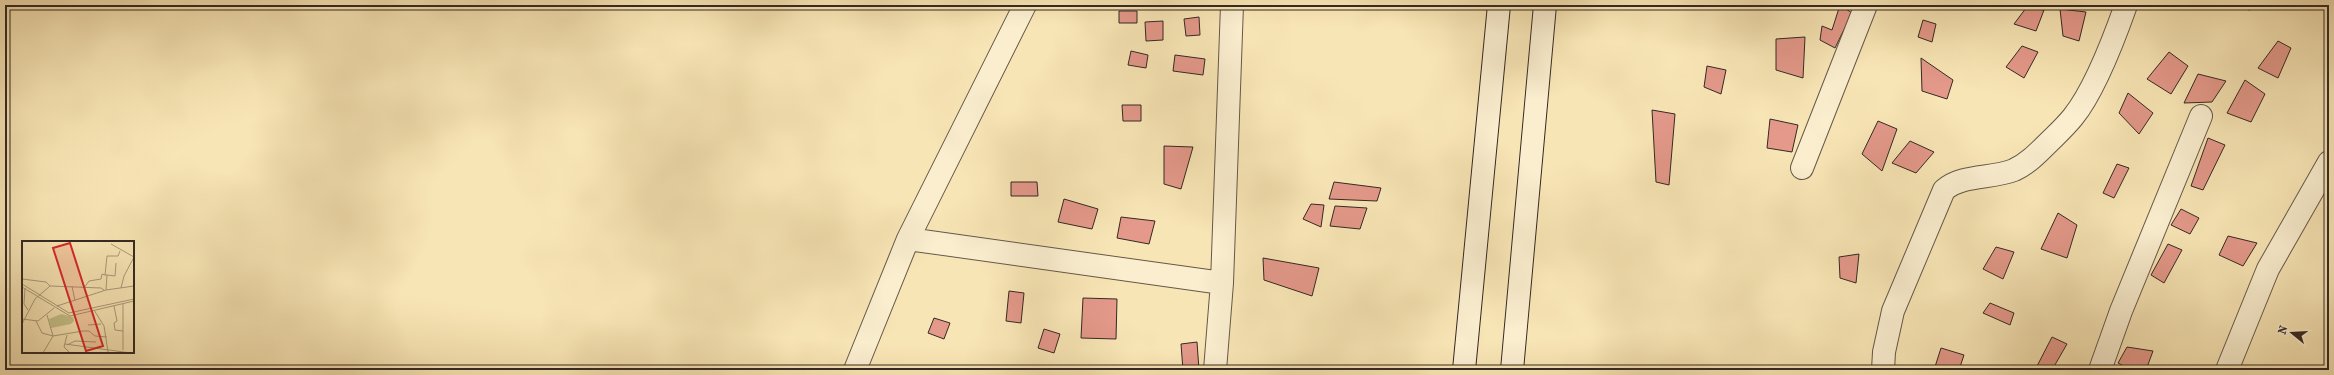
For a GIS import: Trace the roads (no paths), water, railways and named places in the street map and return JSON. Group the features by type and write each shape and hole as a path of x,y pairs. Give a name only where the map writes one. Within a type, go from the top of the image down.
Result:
{"street":[{"path":"855,370 908,238 1025,5"},
{"path":"1214,370 1222,283 1232,5"},
{"path":"1464,370 1499,5"},
{"path":"1512,370 1545,5"},
{"path":"1802,168 1866,5"},
{"path":"1883,370 1884,352 1893,312 1944,190 1951,184 2015,169 2033,158 2064,127 2081,105 2090,88 2110,48 2126,5"},
{"path":"2100,370 2121,311 2201,116"},
{"path":"2226,370 2268,269 2329,162"},
{"path":"908,238 1222,283"}]}
